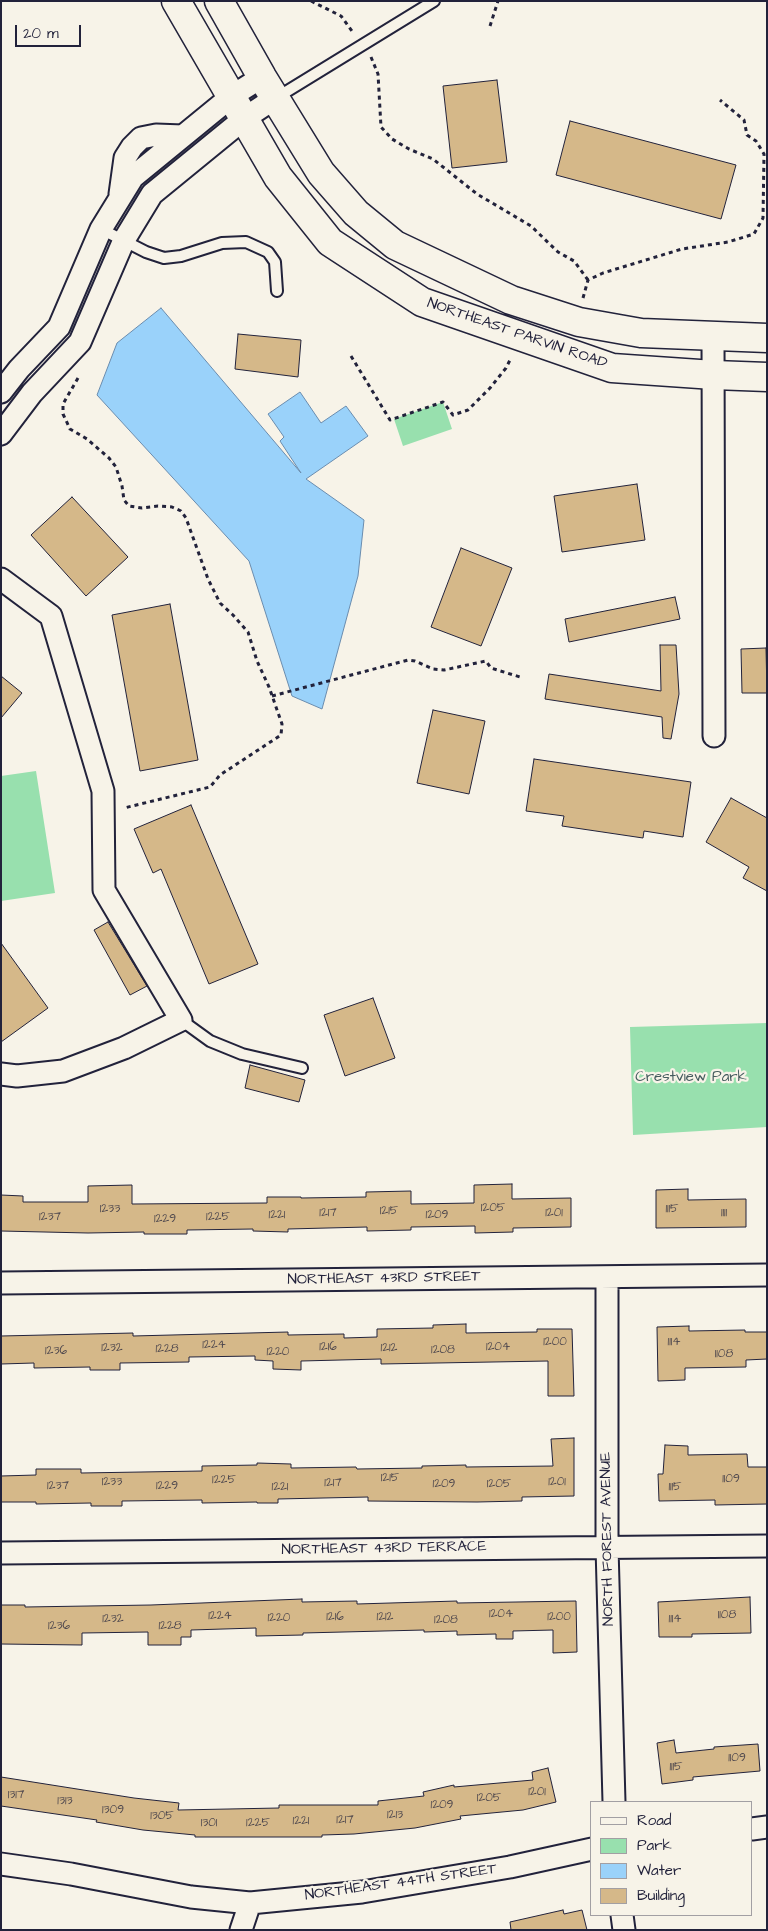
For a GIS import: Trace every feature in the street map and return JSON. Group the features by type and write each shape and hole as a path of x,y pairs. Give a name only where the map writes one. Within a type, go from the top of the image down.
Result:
{"main road":[{"name":"NORTHEAST PARVIN ROAD","path":"176,1 278,177 330,242 422,302 612,368 767,377"},
{"name":"NORTHEAST PARVIN ROAD","path":"219,1 320,173 356,212 395,245 511,300 579,322 641,333 767,338"}],"street":[{"path":"1,392 19,369 59,327 101,229 120,199 124,158 141,138 156,135 177,141 239,107 268,87"},
{"path":"1,434 32,393 80,342 124,240 152,194 188,164 239,107"},
{"path":"177,141 188,164"},
{"path":"713,336 714,736"},
{"path":"1,579 51,616 103,791 104,890 181,1020 124,1048 63,1071 17,1076 1,1074"},
{"name":"NORTHEAST 43RD STREET","path":"1,1283 767,1275"},
{"name":"NORTH FOREST AVENUE","path":"606,1277 607,1547 614,1801"},
{"name":"NORTHEAST 43RD TERRACE","path":"1,1553 767,1546"},
{"path":"753,1829 767,1827"},
{"name":"NORTHEAST 44TH STREET","path":"1,1864 191,1897 250,1903 362,1892 510,1867 590,1850"},
{"path":"241,1930 250,1903"},
{"path":"622,1916 624,1930"}],"lane":[{"path":"268,87 363,44 434,1"},
{"path":"101,229 146,252 164,258 181,256 222,243 246,242 268,252 275,262 277,291"},
{"path":"181,1020 210,1041 242,1054 302,1068"}],"path":[{"path":"311,1 341,16 373,60 378,74 381,128 392,139 409,149 433,159 477,194 531,226 558,252 574,261 588,280"},
{"path":"490,26 498,1"},
{"path":"588,280 631,264 674,252 728,242 754,234 763,218 764,154 756,141 747,135 744,120 720,100"},
{"path":"582,301 588,280"},
{"path":"350,356 390,420 443,402 453,415 468,410 500,375 515,351"},
{"path":"80,374 63,404 63,414 70,429 87,439 110,458 116,467 124,500 130,506 172,507 181,511 186,518 220,603 234,615 248,632 256,661 282,724 281,735 220,775 210,787 103,811"},
{"path":"272,696 408,660 416,660 433,669 444,670 486,662 491,668 520,677"}],"green space":[{"path":"443,402 452,429 403,446 394,419"},
{"path":"36,771 55,893 1,901 1,776"},
{"name":"Crestview Park","path":"767,1023 767,1127 633,1135 630,1027"}],"water":[{"path":"161,308 301,473 280,441 284,437 268,414 300,392 321,423 346,406 368,436 306,479 364,520 358,576 322,709 292,696 249,561 97,395 117,343"}],"building":[{"path":"497,80 507,162 452,168 443,86"},
{"path":"570,121 736,165 721,219 556,175"},
{"path":"238,334 301,340 298,377 235,369"},
{"path":"637,484 645,540 562,552 554,496"},
{"path":"72,497 128,557 86,596 31,535"},
{"path":"461,548 512,568 481,646 431,627"},
{"path":"675,597 680,619 569,642 565,619"},
{"path":"170,604 198,760 140,771 112,615"},
{"path":"660,645 676,645 679,694 671,739 663,738 662,717 545,699 549,674 661,691"},
{"path":"766,648 767,693 742,693 741,649"},
{"path":"1,676 22,693 1,718"},
{"path":"433,710 485,721 469,794 417,783"},
{"path":"534,759 691,782 683,837 644,831 643,838 562,826 564,816 526,811"},
{"path":"731,798 767,818 767,891 743,878 749,867 706,842"},
{"path":"191,805 258,964 209,984 161,869 153,873 134,829"},
{"path":"108,922 147,986 130,995 94,930"},
{"path":"1,943 48,1008 1,1042"},
{"path":"373,998 395,1058 345,1076 324,1015"},
{"path":"250,1065 305,1080 299,1102 245,1088"},
{"path":"512,1184 512,1199 571,1198 571,1227 513,1228 513,1232 475,1233 475,1226 411,1227 411,1230 367,1231 367,1227 288,1229 288,1232 253,1231 253,1229 187,1230 187,1234 1,1231 1,1195 23,1196 23,1202 88,1202 88,1186 132,1185 132,1204 267,1203 267,1197 366,1197 366,1192 411,1191 411,1204 474,1203 474,1185"},
{"path":"688,1189 688,1200 746,1199 746,1227 656,1228 656,1190"},
{"path":"466,1324 466,1333 537,1332 537,1329 572,1329 574,1396 548,1396 548,1361 381,1364 381,1359 301,1361 301,1370 273,1369 273,1361 255,1360 255,1356 189,1357 189,1362 120,1363 120,1370 90,1370 90,1367 34,1368 34,1363 1,1364 1,1336 133,1333 133,1336 288,1332 288,1335 344,1334 344,1338 377,1337 377,1329 433,1328 433,1325"},
{"path":"689,1326 689,1331 745,1330 745,1332 767,1332 767,1359 746,1360 746,1367 685,1368 685,1380 658,1381 657,1327"},
{"path":"574,1438 574,1496 522,1497 522,1501 477,1502 368,1501 368,1497 278,1499 278,1503 202,1503 202,1500 122,1501 122,1506 91,1506 91,1503 36,1504 36,1502 1,1502 1,1476 36,1475 36,1469 81,1469 81,1473 202,1471 202,1466 257,1465 257,1463 291,1464 291,1468 356,1467 357,1469 466,1465 466,1467 553,1466 551,1439"},
{"path":"665,1445 688,1446 688,1455 747,1454 748,1467 767,1467 767,1504 715,1505 715,1500 659,1501 658,1474 663,1474"},
{"path":"750,1597 751,1633 692,1634 692,1637 659,1637 658,1602"},
{"path":"302,1599 302,1602 357,1601 357,1604 457,1601 457,1603 576,1601 577,1652 553,1653 553,1630 513,1631 513,1639 496,1639 496,1634 457,1635 457,1631 424,1632 424,1630 256,1636 256,1628 191,1630 191,1637 181,1637 181,1645 148,1645 148,1632 82,1633 82,1645 1,1644 1,1605 25,1605 25,1607 151,1605"},
{"path":"674,1740 676,1753 714,1749 714,1747 758,1744 760,1771 693,1777 693,1780 662,1784 657,1743"},
{"path":"548,1768 556,1802 523,1810 460,1816 461,1819 415,1828 322,1835 322,1837 195,1837 195,1835 143,1830 96,1822 97,1820 1,1806 1,1777 134,1798 179,1803 178,1810 279,1808 279,1805 378,1805 378,1801 424,1796 423,1792 454,1785 454,1787 533,1780 532,1772"},
{"path":"563,1910 564,1914 582,1910 587,1930 511,1930 510,1922"}]}
